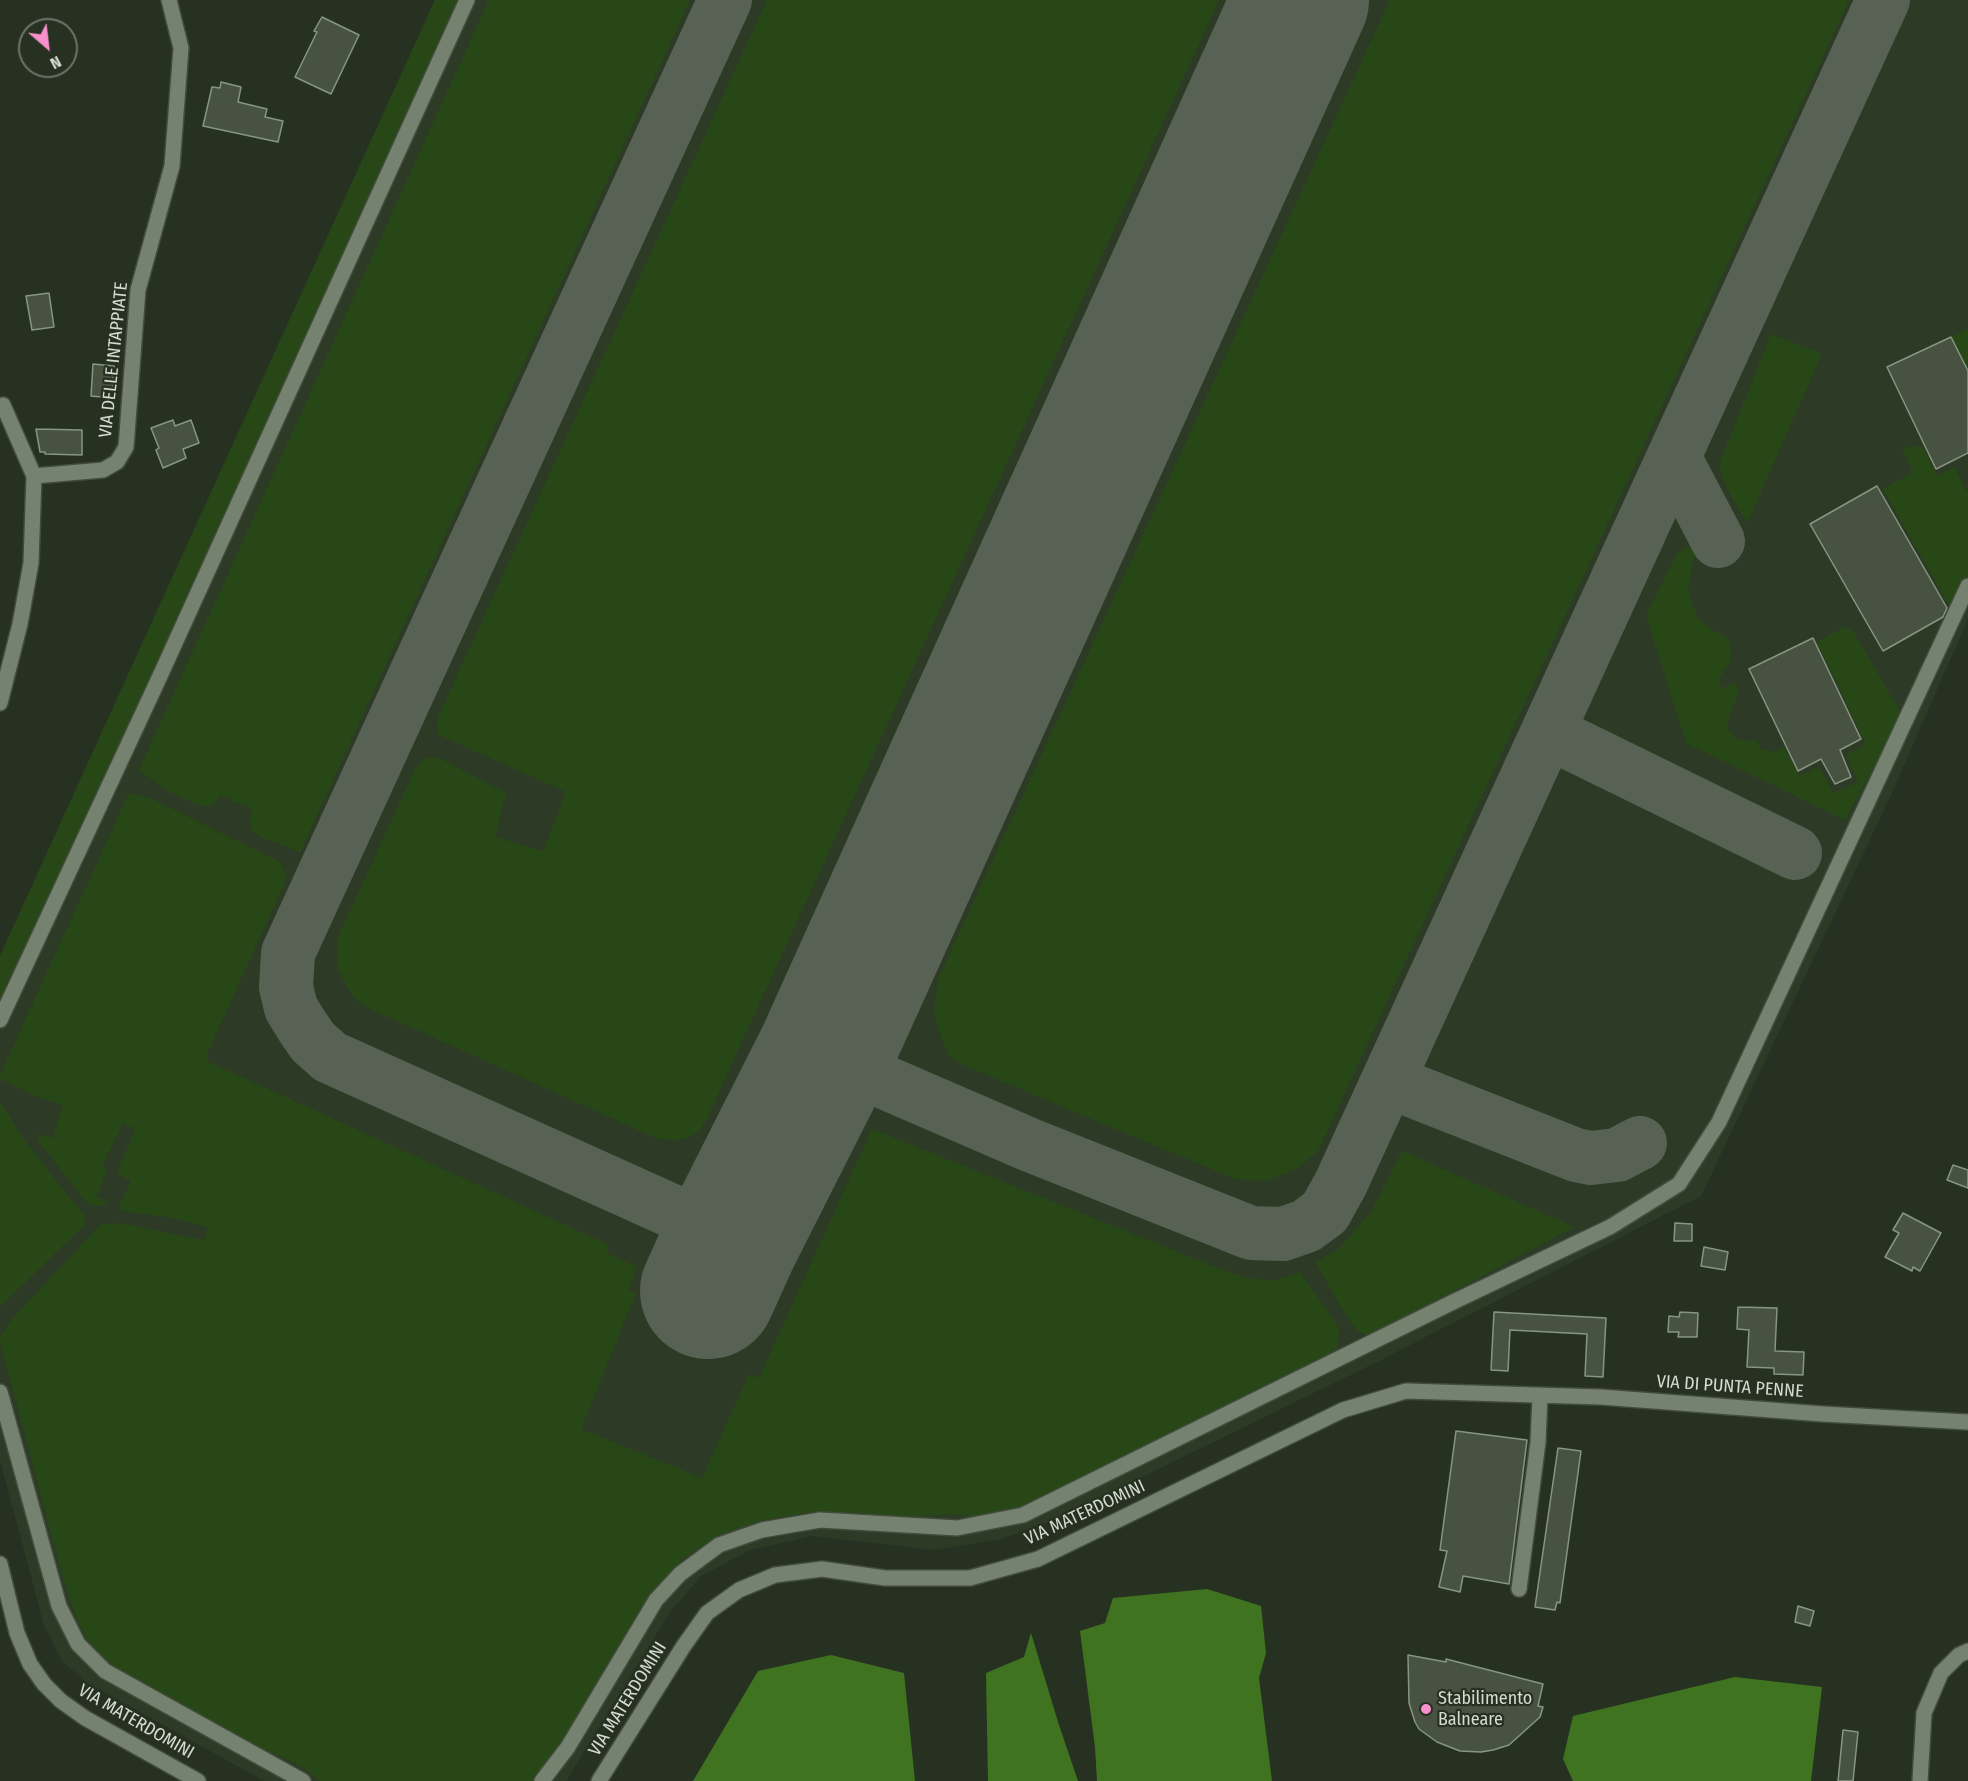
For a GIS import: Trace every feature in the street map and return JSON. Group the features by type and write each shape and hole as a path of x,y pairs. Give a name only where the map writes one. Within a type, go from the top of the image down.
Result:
{"street":[{"name":"VIA DELLE INTAPPIATE","path":"34,476 103,470 117,462 126,447 138,290 172,166 181,48 169,0"},
{"path":"0,1020 160,676 467,0"},
{"path":"0,703 20,624 31,563 34,476 3,405"},
{"path":"542,1781 568,1747 656,1600 680,1574 718,1545 762,1530 820,1520 957,1528 1023,1515 1451,1303 1610,1227 1680,1184 1719,1122 1968,586"},
{"name":"VIA MATERDOMINI","path":"600,1781 707,1613 739,1590 775,1575 822,1569 885,1578 970,1578 1038,1559 1343,1410 1406,1391 1490,1394"},
{"path":"0,1392 59,1606 78,1644 105,1671 303,1781"},
{"name":"VIA DI PUNTA PENNE","path":"1490,1394 1600,1397 1823,1414 1968,1422"},
{"path":"1519,1589 1538,1442 1540,1396"},
{"name":"VIA MATERDOMINI","path":"0,1564 17,1633 30,1664 44,1684 61,1701 85,1718 198,1781"},
{"path":"1920,1781 1924,1713 1941,1673 1959,1655 1968,1651"}],"shaded area":[{"path":"435,0 1968,0 1968,619 1892,793 1701,1196 1377,1362 1061,1517 1001,1539 934,1550 812,1536 750,1550 701,1576 670,1612 566,1781 264,1781 86,1682 61,1660 44,1625 0,1460 0,956"},
{"path":"435,0 465,0 0,1022 0,956"},
{"path":"489,0 690,0 300,852 261,837 252,830 249,821 252,809 220,795 213,806 198,805 170,792 139,770"},
{"path":"767,0 1219,0 707,1118 699,1131 690,1137 676,1140 658,1139 366,1007 355,999 337,969 337,939 415,769 422,760 441,759 506,793 495,837 543,851 566,792 439,735 437,719"},
{"path":"1390,0 1849,0 1318,1151 1296,1169 1266,1181 1235,1179 961,1064 949,1056 938,1029 934,1011 938,979"},
{"path":"1968,329 1968,369 1951,337"},
{"path":"1771,334 1822,354 1747,523 1729,492 1721,473 1720,462"},
{"path":"1922,446 1937,476 1954,467 1966,491 1968,490 1968,575 1952,610 1883,489 1913,472 1902,448"},
{"path":"1689,547 1695,548 1696,554 1688,591 1694,608 1699,619 1709,628 1728,638 1732,658 1720,677 1720,689 1735,682 1739,692 1727,721 1729,731 1736,739 1756,740 1761,751 1768,748 1771,753 1784,747 1799,776 1819,767 1833,793 1858,782 1846,755 1866,744 1817,642 1844,627 1853,631 1902,715 1845,820 1686,743 1646,615 1678,552"},
{"path":"129,793 150,798 280,862 287,878 206,1056 209,1062 609,1245 607,1253 637,1267 628,1290 636,1293 581,1429 702,1478 749,1374 759,1378 872,1129 1220,1269 1250,1279 1276,1280 1300,1272 1339,1328 1337,1352 1024,1507 976,1518 958,1514 921,1516 903,1520 846,1514 806,1513 763,1520 727,1533 702,1546 684,1558 666,1576 567,1737 547,1766 532,1781 320,1781 307,1770 275,1753 267,1754 118,1670 88,1641 77,1619 62,1575 0,1341 0,1337 14,1317 101,1224 120,1223 204,1240 208,1227 173,1218 120,1209 120,1204 131,1181 117,1173 135,1129 123,1123 102,1166 107,1169 96,1197 107,1201 103,1206 92,1206 85,1201 38,1140 38,1134 53,1138 63,1105 38,1097 0,1079"},
{"path":"0,1101 22,1137 85,1217 84,1225 0,1307"},
{"path":"1402,1151 1574,1227 1368,1337 1358,1331 1347,1317 1316,1263 1340,1248 1371,1212"},
{"path":"1207,1589 1261,1606 1266,1653 1259,1678 1272,1781 1097,1781 1095,1747 1080,1631 1105,1623 1113,1598"},
{"path":"1031,1633 1078,1781 988,1781 986,1673 1024,1657"},
{"path":"831,1655 904,1673 915,1781 693,1781 758,1671"},
{"path":"1735,1677 1822,1687 1811,1781 1573,1781 1563,1759 1573,1716"}],"building":[{"path":"322,17 359,35 331,94 295,77"},
{"path":"221,82 241,87 238,102 267,109 265,117 283,121 278,142 203,126 212,87 220,88"},
{"path":"49,293 54,327 32,330 26,296"},
{"path":"1951,337 1968,371 1968,453 1936,469 1887,367"},
{"path":"93,364 114,366 112,398 91,396"},
{"path":"173,420 175,426 191,420 199,443 183,449 186,458 163,468 156,450 159,448 151,428"},
{"path":"36,429 82,430 82,455 40,452"},
{"path":"1877,486 1947,608 1943,617 1883,651 1810,524"},
{"path":"1813,638 1861,739 1840,750 1851,777 1835,784 1821,759 1798,771 1749,669"},
{"path":"1953,1165 1968,1170 1968,1188 1947,1180"},
{"path":"1903,1213 1941,1233 1920,1271 1913,1267 1912,1271 1885,1257 1899,1233 1893,1230"},
{"path":"1675,1223 1692,1224 1692,1241 1674,1241"},
{"path":"1704,1247 1728,1252 1725,1270 1701,1266"},
{"path":"1738,1307 1777,1308 1775,1351 1804,1352 1803,1375 1774,1374 1774,1368 1747,1367 1749,1330 1737,1329"},
{"path":"1494,1312 1606,1318 1603,1377 1585,1376 1587,1334 1510,1330 1508,1371 1491,1370"},
{"path":"1680,1312 1698,1313 1697,1337 1678,1337 1679,1332 1668,1332 1669,1316 1679,1317"},
{"path":"1456,1431 1527,1440 1509,1584 1463,1576 1460,1592 1439,1587 1447,1551 1440,1550"},
{"path":"1558,1448 1581,1451 1560,1603 1557,1602 1555,1610 1535,1607"},
{"path":"1798,1606 1814,1611 1810,1626 1795,1622"},
{"path":"1408,1655 1446,1662 1446,1659 1543,1684 1538,1706 1543,1707 1540,1717 1509,1745 1493,1750 1460,1751 1437,1742 1419,1729 1415,1722 1409,1703"},
{"path":"1843,1730 1858,1732 1853,1781 1838,1781"}],"taxiway":[{"path":"725,0 288,953 286,987 291,1008 302,1026 313,1042 330,1057 732,1238"},
{"path":"824,1056 1030,1145 1251,1233 1283,1234 1306,1226 1325,1212 1341,1183 1883,0"},
{"path":"1674,457 1718,541"},
{"path":"1548,732 1795,853"},
{"path":"1388,1081 1576,1155 1591,1158 1617,1155 1640,1143"}],"runway":[{"path":"708,1291 732,1238 824,1056 1301,0"}],"place":[{"name":"Stabilimento Balneare","path":"1426,1709"}]}
